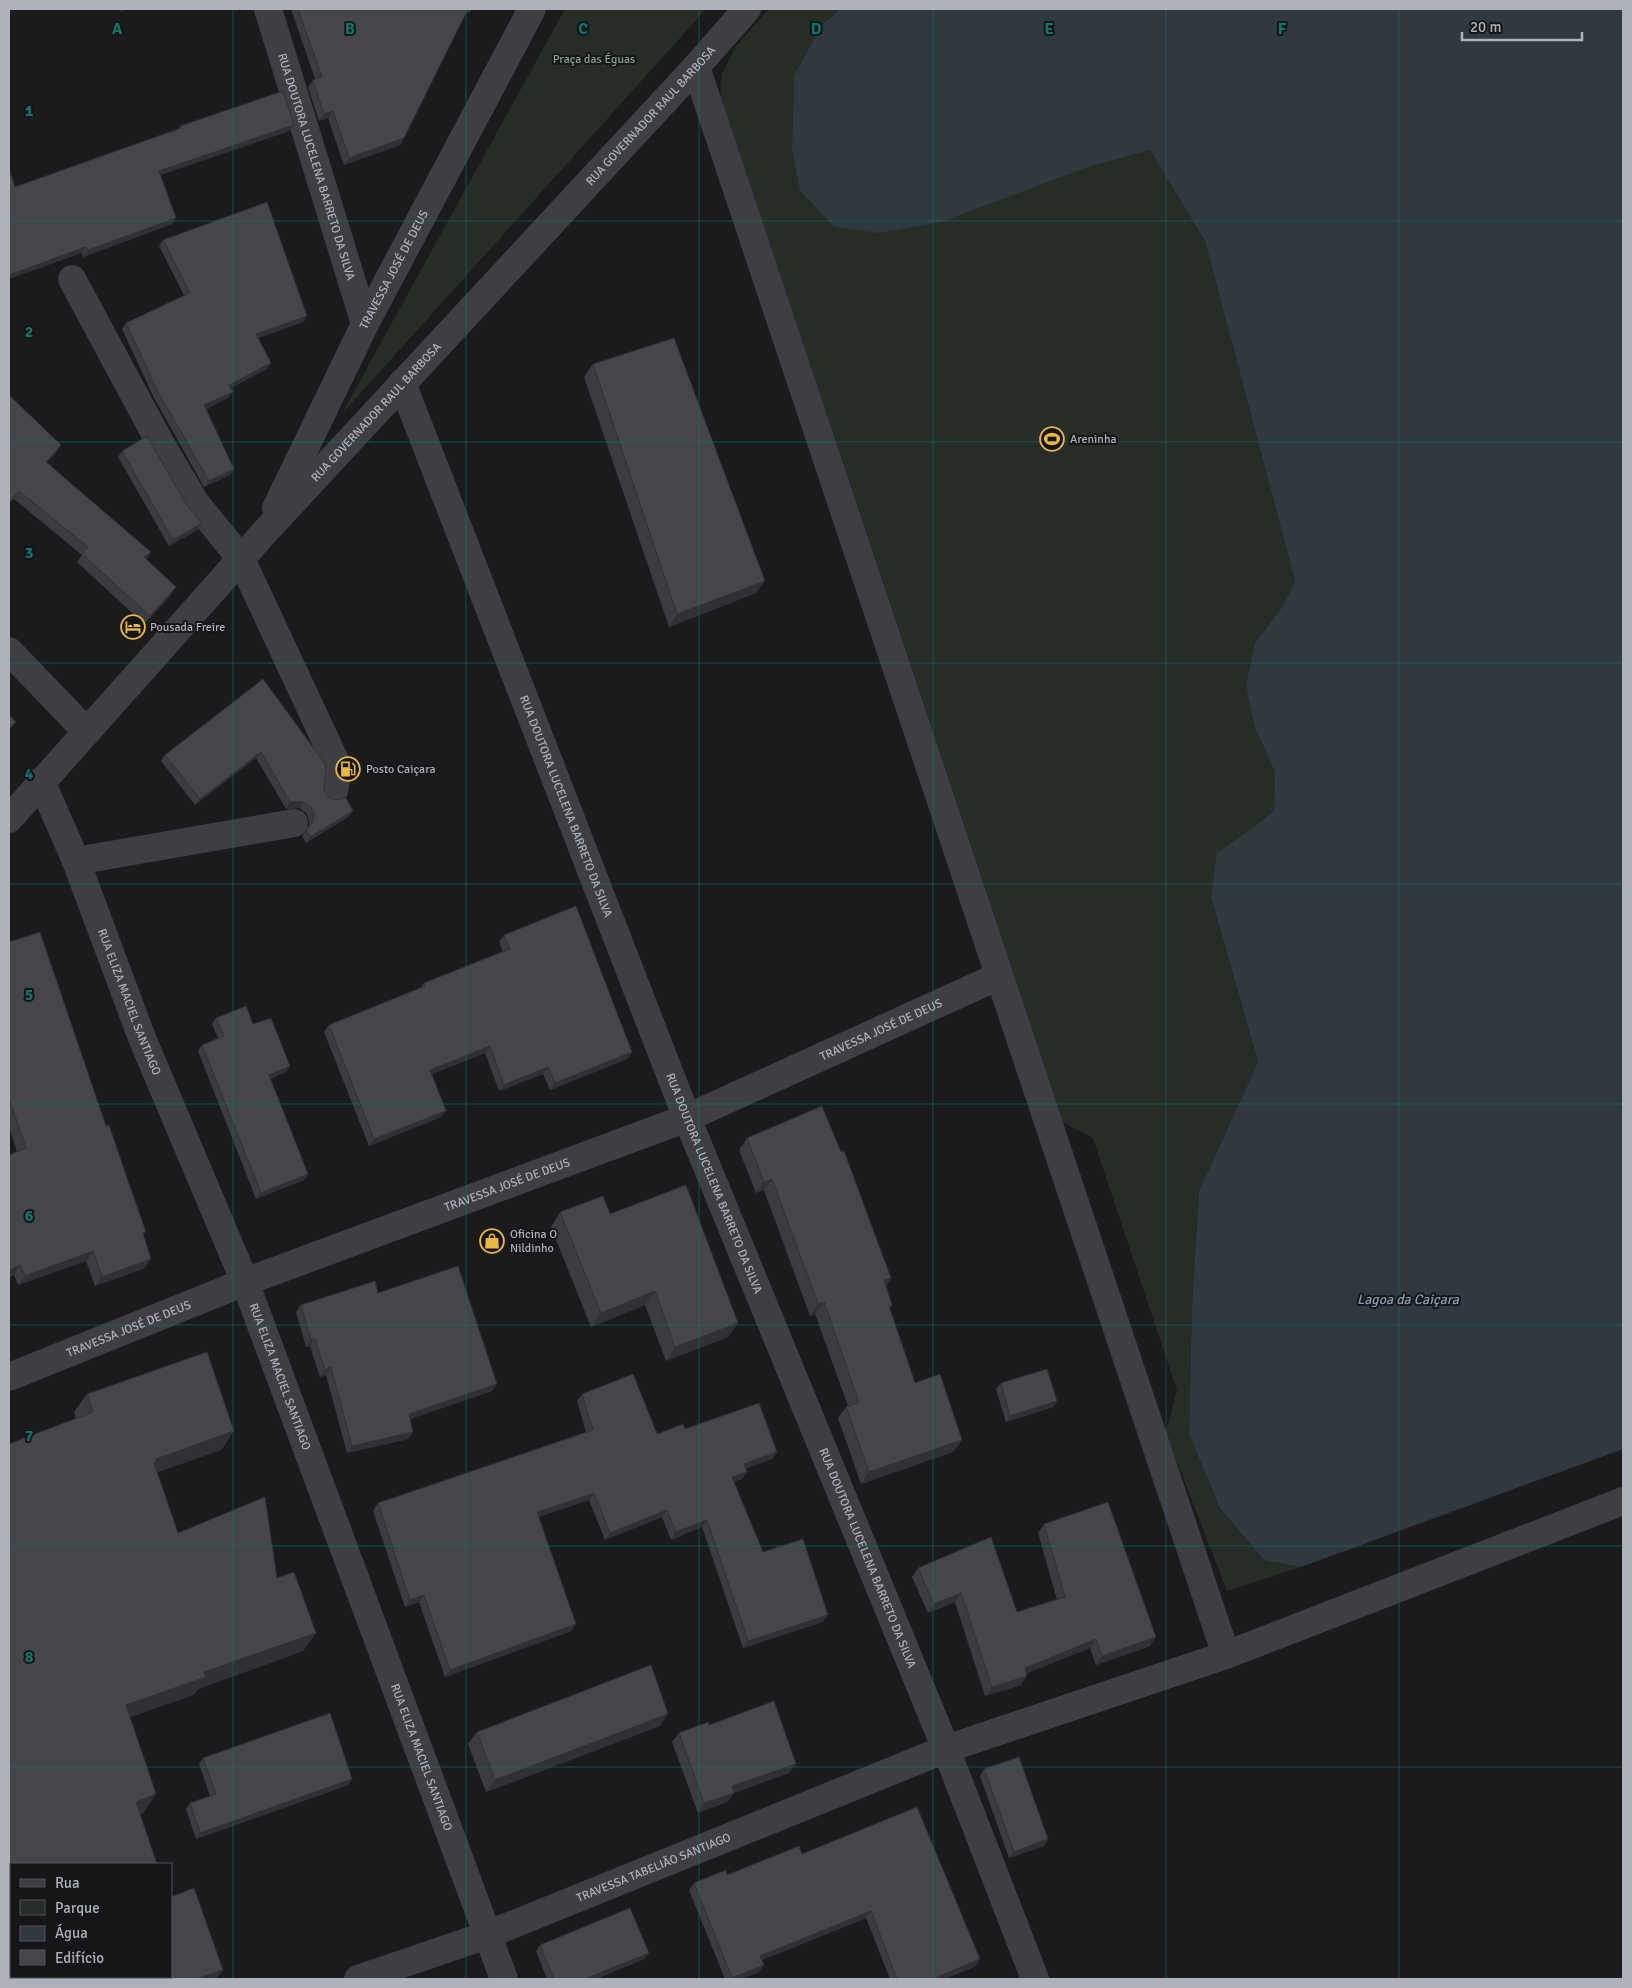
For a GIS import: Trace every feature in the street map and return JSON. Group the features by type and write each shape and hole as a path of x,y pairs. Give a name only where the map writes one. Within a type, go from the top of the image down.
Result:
{"street":[{"name":"RUA DOUTORA LUCELENA BARRETO DA SILVA","path":"268,9 366,324"},
{"name":"TRAVESSA JOSÉ DE DEUS","path":"263,534 366,324 532,9"},
{"name":"RUA GOVERNADOR RAUL BARBOSA","path":"9,819 86,730 240,559 696,67 747,9"},
{"path":"696,67 1226,1655"},
{"path":"72,279 158,439 196,502 240,559 338,767 334,792"},
{"name":"RUA DOUTORA LUCELENA BARRETO DA SILVA","path":"402,383 687,1118 946,1749 1034,1979"},
{"path":"9,651 86,730"},
{"name":"RUA ELIZA MACIEL SANTIAGO","path":"41,781 76,861 142,1038 245,1282 504,1979"},
{"path":"76,861 294,823"},
{"name":"TRAVESSA JOSÉ DE DEUS","path":"9,1377 245,1282 687,1118 999,976"},
{"name":"TRAVESSA TABELIÃO SANTIAGO","path":"358,1979 487,1935 946,1749 1226,1655 1623,1501"}],"green space":[{"name":"Praça das Éguas","path":"565,9 706,9 341,415"},
{"path":"769,9 841,9 822,25 794,75 792,148 1085,168 1150,150 1205,241 1295,581 1283,606 1255,643 1255,728 1275,772 1274,810 1253,828 1211,897 1258,1062 1199,1191 1192,1305 1189,1434 1220,1510 1264,1560 1301,1567 1227,1591 1166,1434 1177,1390 1093,1138 1055,1118 720,101 722,74 736,46"}],"water":[{"name":"Lagoa da Caiçara","path":"841,9 1623,9 1623,1449 1301,1567 1264,1560 1220,1509 1189,1434 1192,1305 1199,1191 1258,1062 1211,897 1217,853 1253,828 1274,810 1275,772 1255,728 1246,685 1255,643 1283,606 1295,581 1205,241 1150,150 1085,168 941,222 878,233 834,227 800,190 792,148 794,75 822,25"}],"building":[{"path":"298,9 468,9 404,138 349,158 333,111 324,114 313,80 322,77"},
{"path":"283,91 294,125 159,171 176,218 88,250 86,247 9,275 9,169 15,187 181,128 180,126"},
{"path":"267,202 307,316 256,334 271,363 229,385 233,392 204,405 234,469 209,481 158,392 126,323 190,293 163,240"},
{"path":"674,338 765,581 677,614 593,364"},
{"path":"9,395 61,445 46,462 151,552 144,557 176,587 150,616 82,554 88,547 19,491 9,502"},
{"path":"147,436 186,504 202,523 173,540 122,451"},
{"path":"263,679 326,765 324,791 335,800 346,798 353,811 310,837 306,830 313,822 314,814 311,807 303,802 290,802 261,752 200,799 165,755"},
{"path":"9,715 16,722 9,729"},
{"path":"576,906 632,1052 555,1083 548,1067 504,1085 490,1046 430,1070 446,1111 374,1139 329,1025 425,986 424,983 510,949 504,935"},
{"path":"40,932 106,1126 109,1125 146,1232 143,1233 151,1259 102,1277 93,1251 25,1276 20,1265 9,1270 9,1155 26,1148 9,1098 9,942"},
{"path":"246,1006 253,1024 271,1018 290,1066 269,1075 308,1174 261,1193 202,1045 224,1036 216,1018"},
{"path":"822,1106 841,1152 844,1151 891,1278 884,1280 892,1305 889,1306 915,1383 940,1374 962,1440 869,1472 846,1407 859,1402 824,1302 818,1304 772,1179 764,1182 747,1138"},
{"path":"686,1185 738,1323 675,1347 655,1291 601,1313 560,1212 603,1196 610,1214"},
{"path":"458,1266 497,1384 409,1414 413,1432 352,1446 331,1367 325,1370 315,1339 311,1340 301,1305 375,1281 378,1293"},
{"path":"207,1352 234,1431 156,1459 157,1462 154,1463 178,1533 265,1497 277,1578 294,1572 316,1633 204,1672 206,1677 126,1705 156,1794 136,1802 157,1863 10,1863 10,1907 9,1444 93,1412 87,1394"},
{"path":"1047,1369 1057,1401 1010,1416 1001,1383"},
{"path":"633,1374 657,1434 683,1424 685,1429 759,1403 777,1452 744,1464 747,1472 732,1477 763,1552 803,1539 828,1615 748,1641 707,1520 676,1532 667,1510 610,1533 594,1493 537,1512 576,1624 450,1670 424,1595 410,1600 378,1503 593,1430 582,1394"},
{"path":"1108,1502 1156,1637 1102,1656 1096,1639 1025,1668 1027,1676 992,1687 961,1593 934,1604 918,1568 991,1537 1017,1612 1065,1597 1044,1524"},
{"path":"651,1665 668,1714 495,1780 477,1732"},
{"path":"774,1701 796,1764 732,1786 734,1793 704,1803 679,1733 708,1722 709,1725"},
{"path":"330,1713 352,1779 200,1833 190,1803 216,1794 203,1758"},
{"path":"1019,1757 1048,1839 1014,1852 984,1769"},
{"path":"917,1807 980,1959 933,1979 897,1979 871,1911 760,1956 764,1965 732,1978 694,1883 726,1870 727,1875 799,1846 802,1854"},
{"path":"194,1888 223,1970 196,1979 35,1979 172,1978 172,1897"},
{"path":"630,1908 649,1953 585,1979 554,1979 540,1945"}],"place":[{"name":"Areninha","path":"1052,439"},
{"name":"Pousada Freire","path":"133,627"},
{"name":"Posto Caiçara","path":"348,769"},
{"name":"Oficina O Nildinho","path":"492,1241"}]}
